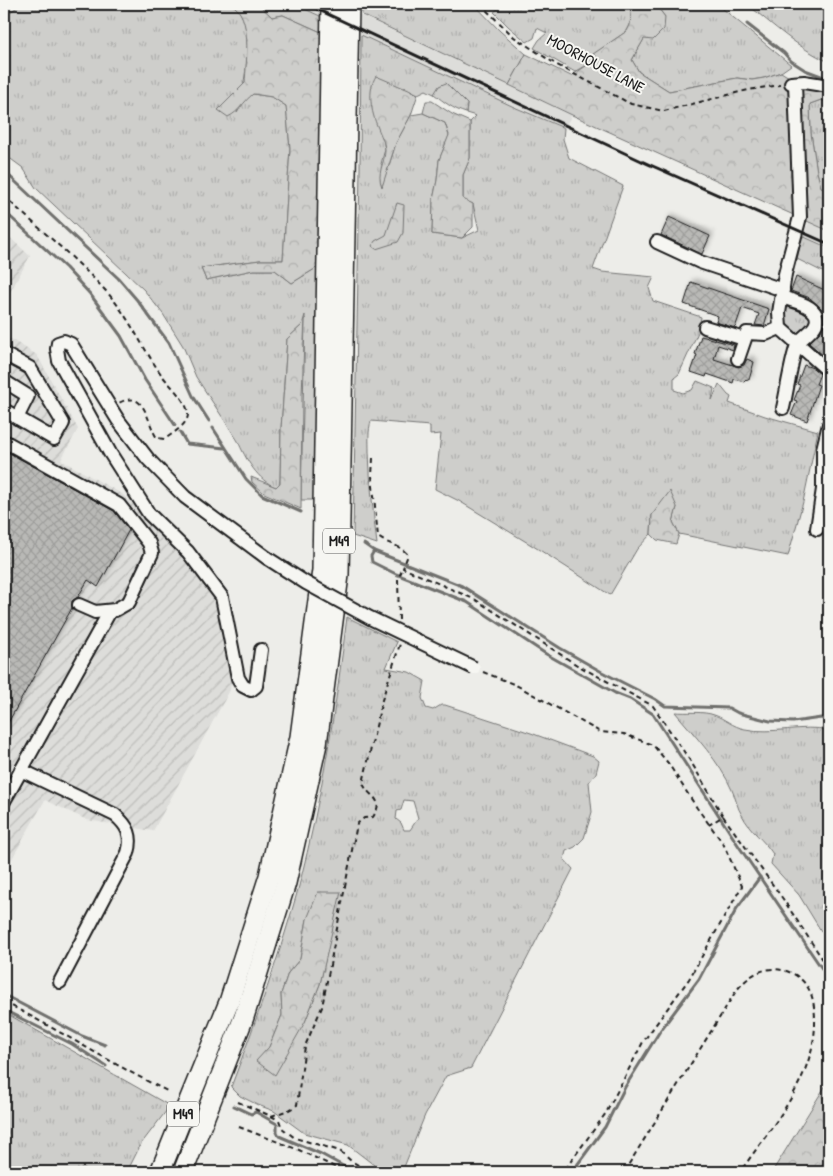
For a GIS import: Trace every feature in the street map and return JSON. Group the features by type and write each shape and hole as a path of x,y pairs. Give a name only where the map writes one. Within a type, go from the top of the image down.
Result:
{"highway":[{"name":"M49","path":"160,1172 229,1002 269,876 300,737 322,570 331,4"},
{"name":"M49","path":"184,1172 244,1017 286,883 317,744 339,575 349,4"}],"street":[{"path":"829,86 804,82 793,83 800,217 785,274 779,313 780,328 824,367 829,369"},
{"path":"656,242 700,262 782,294 808,307 816,314 816,324 798,344 783,408"},
{"path":"705,327 744,339"},
{"path":"738,359 746,332 766,334 780,328"},
{"path":"261,650 256,686 251,690 243,686 238,678 222,597 188,552 148,514 110,453 59,361 58,344 64,341 71,344 111,408 148,459 185,497 267,558 306,583 370,618 474,668"},
{"path":"4,354 30,368 63,423 54,439 4,410"},
{"path":"4,382 28,396 17,418"},
{"path":"817,529 823,489 823,449 829,424"},
{"path":"4,441 119,505 149,543 152,553 129,602 110,611 95,612 79,606"},
{"path":"4,802 110,611"},
{"path":"21,770 115,815 125,823 131,842 128,853 60,982"}],"path":[{"name":"MOORHOUSE LANE","path":"480,4 514,37 557,65 631,104 664,111 748,90 793,83"},
{"path":"4,196 105,290 131,324 161,374 184,403 188,414 185,422 165,439 157,438 151,430 148,416 142,404 135,400 123,401 111,408"},
{"path":"372,458 378,536 386,543 401,546 408,555 398,579 399,620"},
{"path":"403,568 476,600 577,665 653,706 723,816 783,899 829,969"},
{"path":"271,1116 297,1105 305,1046 322,1007 357,824 364,818 373,817 377,810 378,803 375,796 365,790 363,782 382,700 400,646 399,637"},
{"path":"474,668 516,685 600,732 624,734 653,745 668,763 722,843 742,886 689,979 643,1042 606,1113 563,1172"},
{"path":"709,825 723,816"},
{"path":"624,1172 736,991 746,979 757,972 782,970 794,974 804,982 812,995 815,1010 815,1031 810,1054 797,1088 740,1172"},
{"path":"4,1002 167,1091"},
{"path":"238,1102 279,1120 282,1128 295,1138 340,1151 351,1161 370,1172"},
{"path":"239,1127 299,1150 345,1172"}],"shaded area":[{"path":"294,4 337,4 572,115 564,128 514,107"},
{"path":"809,222 829,231 829,248 802,236"},
{"path":"4,232 30,256 4,303"},
{"path":"4,335 37,355 78,429 61,460 122,494 180,549 219,603 232,675 230,690 153,831 87,820 45,800 4,873"}],"green space":[{"path":"21,4 231,4 240,12 245,24 247,55 246,71 237,113 245,100 253,94 272,97 286,106 290,148 283,260 260,260 201,268 206,280 253,270 275,270 292,283 318,267 314,500 301,500 305,318 302,325 287,339 281,429 280,483 276,487 263,480 248,461 238,441 196,377 183,346 163,314 144,290 36,188 23,168 4,154 4,17"},
{"path":"231,4 258,4 272,17 283,15 321,32 318,267 292,283 275,270 253,270 206,280 201,268 260,260 283,260 290,148 286,106 272,97 253,94 236,112 228,117 218,110 245,83 247,40 245,28 243,18"},
{"path":"258,4 294,4 320,16 321,32 283,15 272,17"},
{"path":"362,4 474,4 526,54 509,85 362,15"},
{"path":"504,4 634,4 627,31 594,54 599,58 575,72 534,48 547,33 537,28 534,38 527,42 509,27 494,12"},
{"path":"634,4 661,4 659,9 665,17 664,29 653,40 644,39 632,60 639,72 669,91 737,78 752,80 764,78 781,72 794,80 829,91 829,103 821,100 810,104 811,133 817,172 821,187 829,194 829,231 509,85 526,54 571,76 598,58 593,54 627,31"},
{"path":"661,4 717,4 791,65 781,72 764,78 752,80 737,78 669,91 639,72 632,60 644,39 665,17 659,9"},
{"path":"747,4 829,4 829,62 796,43"},
{"path":"361,35 514,107 564,128 563,139 569,158 623,186 593,269 602,272 654,277 649,288 653,301 701,317 699,330 679,374 674,378 674,390 683,393 692,390 697,381 714,388 712,400 719,384 731,397 729,403 765,416 818,431 803,502 788,556 679,534 673,522 677,507 652,515 651,534 637,549 610,595 459,501 435,489 441,434 430,435 430,426 371,421 369,429 369,464 377,544 353,536","holes":["446,84 467,104 466,113 476,116 470,122 470,158 463,175 463,200 473,204 479,230 462,238 432,234 433,200 439,160 449,136 445,123 423,113 411,115 396,143 387,172 381,164 385,149 383,139 405,87 418,94 426,90 434,94"]},
{"path":"376,76 418,94 411,115 396,143 382,187 380,173 385,155 385,147 373,115 371,101 373,82"},
{"path":"446,83 467,104 466,113 434,94 439,86"},
{"path":"821,100 829,103 829,194 821,187 811,133 810,104"},
{"path":"426,101 432,101 452,114 470,122 470,158 463,175 463,199 473,204 473,227 462,238 432,234 433,200 439,160 449,135 445,123 423,113"},
{"path":"397,203 404,205 403,233 398,242 376,249 372,246 375,241 386,235"},
{"path":"802,236 829,248 829,275 797,259"},
{"path":"790,304 806,309 813,323 799,339 782,321 786,306"},
{"path":"305,315 301,509 264,493 252,482 251,477 276,487 280,483 281,429 287,339 302,325"},
{"path":"670,491 677,507 673,522 679,534 676,544 657,540 651,534 652,515"},
{"path":"347,617 397,642 386,668 409,672 425,681 422,698 426,708 433,710 441,705 445,705 531,733 593,756 599,761 596,773 589,782 592,812 584,838 575,847 566,851 564,859 573,869 471,1068 446,1076 425,1115 402,1172 388,1172 374,1165 348,1145 304,1133 274,1111 240,1096 231,1087 284,937 299,886 321,786 333,718","holes":["404,800 413,801 418,818 410,830 404,830 401,823 396,819 397,811 401,810","340,892 320,984 305,1022 257,1061 269,1047 282,1015 281,994 288,973 300,959 307,919"]},
{"path":"675,712 710,714 741,728 756,731 808,728 829,730 829,944 799,895 771,864 773,854 745,821 721,769"},
{"path":"318,892 341,892 320,984 305,1022 275,1075 256,1061 269,1047 282,1015 281,994 288,973 300,959 307,919"},
{"path":"4,1012 170,1106 141,1144 127,1172 4,1172"},
{"path":"829,1080 829,1172 772,1172"}],"building":[{"path":"669,217 710,236 702,254 661,235"},
{"path":"796,277 829,292 829,313 810,298 791,291"},
{"path":"691,282 769,309 764,326 755,325 759,314 742,308 735,328 716,322 718,316 684,304"},
{"path":"829,313 829,349 824,356 809,343 821,331"},
{"path":"701,336 734,345 733,350 718,345 714,359 739,367 744,365 747,359 754,362 749,380 747,379 744,382 734,379 733,383 707,374 706,377 691,372"},
{"path":"804,365 813,368 820,374 816,384 819,385 807,421 791,415 797,401 794,400 800,385 797,384"},
{"path":"4,450 114,511 129,530 98,587 88,580 78,597 72,601 72,608 4,730"}],"waterway":[{"path":"747,24 784,53 791,61 805,70 829,79"},
{"path":"4,171 118,278 137,300 169,343 193,396 209,421"},
{"path":"4,211 66,268 90,294 121,336 145,380 175,425"},
{"path":"213,428 246,479 262,495 301,512"},
{"path":"180,432 187,444 225,448"},
{"path":"364,544 374,551 462,586 560,648 665,706 729,708 738,713 770,721 793,722 821,718 829,719"},
{"path":"374,551 371,556 372,562 396,574 467,602 546,654 615,693 630,699 653,714 740,848 829,979"},
{"path":"572,1172 605,1127 625,1087 660,1031 699,979 737,908 760,877"},
{"path":"4,995 82,1036 105,1045"},
{"path":"4,1010 72,1044 106,1066"},
{"path":"234,1106 251,1114 256,1112 277,1124 279,1136 321,1154 354,1172"}],"railway":[{"path":"306,4 648,164 829,244"}]}
